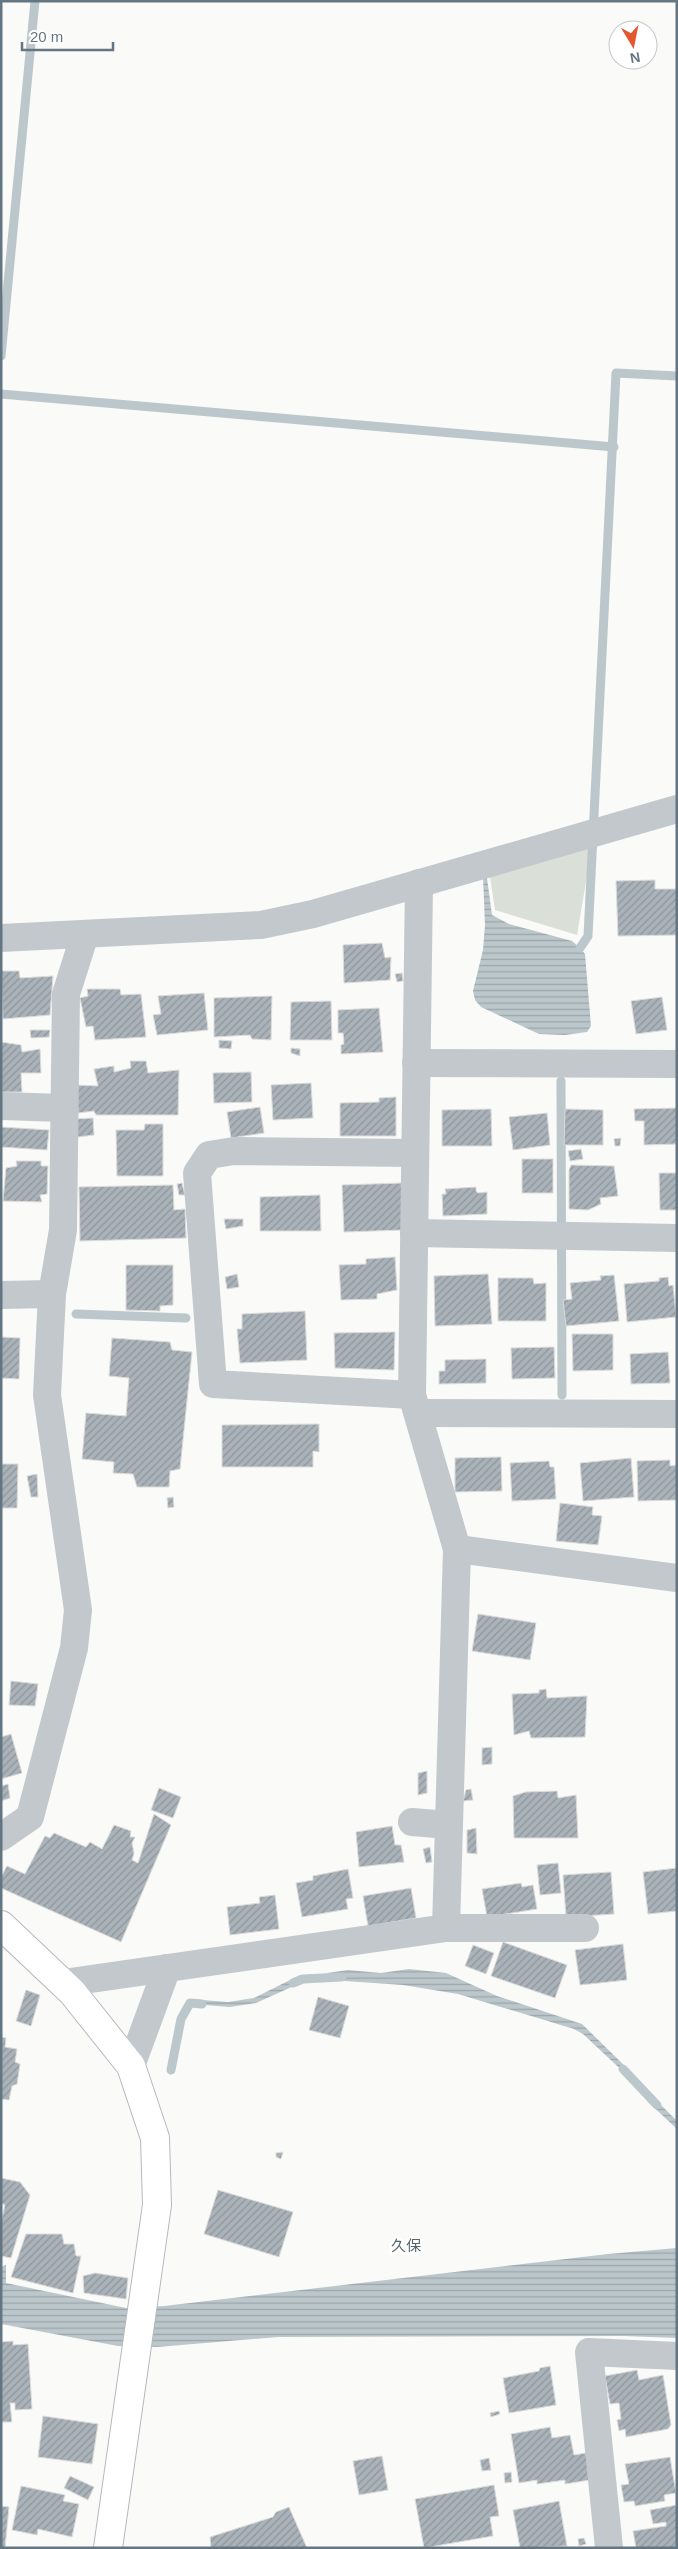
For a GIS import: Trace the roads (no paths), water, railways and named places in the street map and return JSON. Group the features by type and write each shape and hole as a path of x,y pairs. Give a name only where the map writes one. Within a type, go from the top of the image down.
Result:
{"street":[{"path":"1,938 261,925 313,914 677,809"},
{"path":"419,883 414,1233 415,1404 457,1549 446,1928"},
{"path":"1,1837 30,1817 74,1648 78,1610 47,1395 52,1294 62,1230 66,994 85,934"},
{"path":"416,1063 677,1064"},
{"path":"1,1106 64,1108"},
{"path":"416,1153 234,1150 210,1155 197,1173 213,1384 415,1404 677,1414"},
{"path":"414,1233 677,1238"},
{"path":"1,1295 52,1294"},
{"path":"457,1549 677,1578"},
{"path":"412,1822 448,1824"},
{"path":"1,1925 63,1983 131,2066 155,2138 157,2205 108,2548"},
{"path":"63,1983 446,1928 585,1928"},
{"path":"131,2066 167,1968"},
{"path":"610,2548 588,2352 677,2356"}],"waterway":[{"path":"1,356 35,1"},
{"path":"580,948 588,936 616,373 677,376"},
{"path":"1,394 614,447"},
{"path":"561,1081 562,1395"},
{"path":"76,1314 186,1318"},
{"path":"293,1983 303,1979 342,1977"},
{"path":"171,2070 181,2019 190,2003 202,2004"},
{"path":"623,2069 657,2105"}],"district":[{"name":"久保","path":"406,2245"}]}
